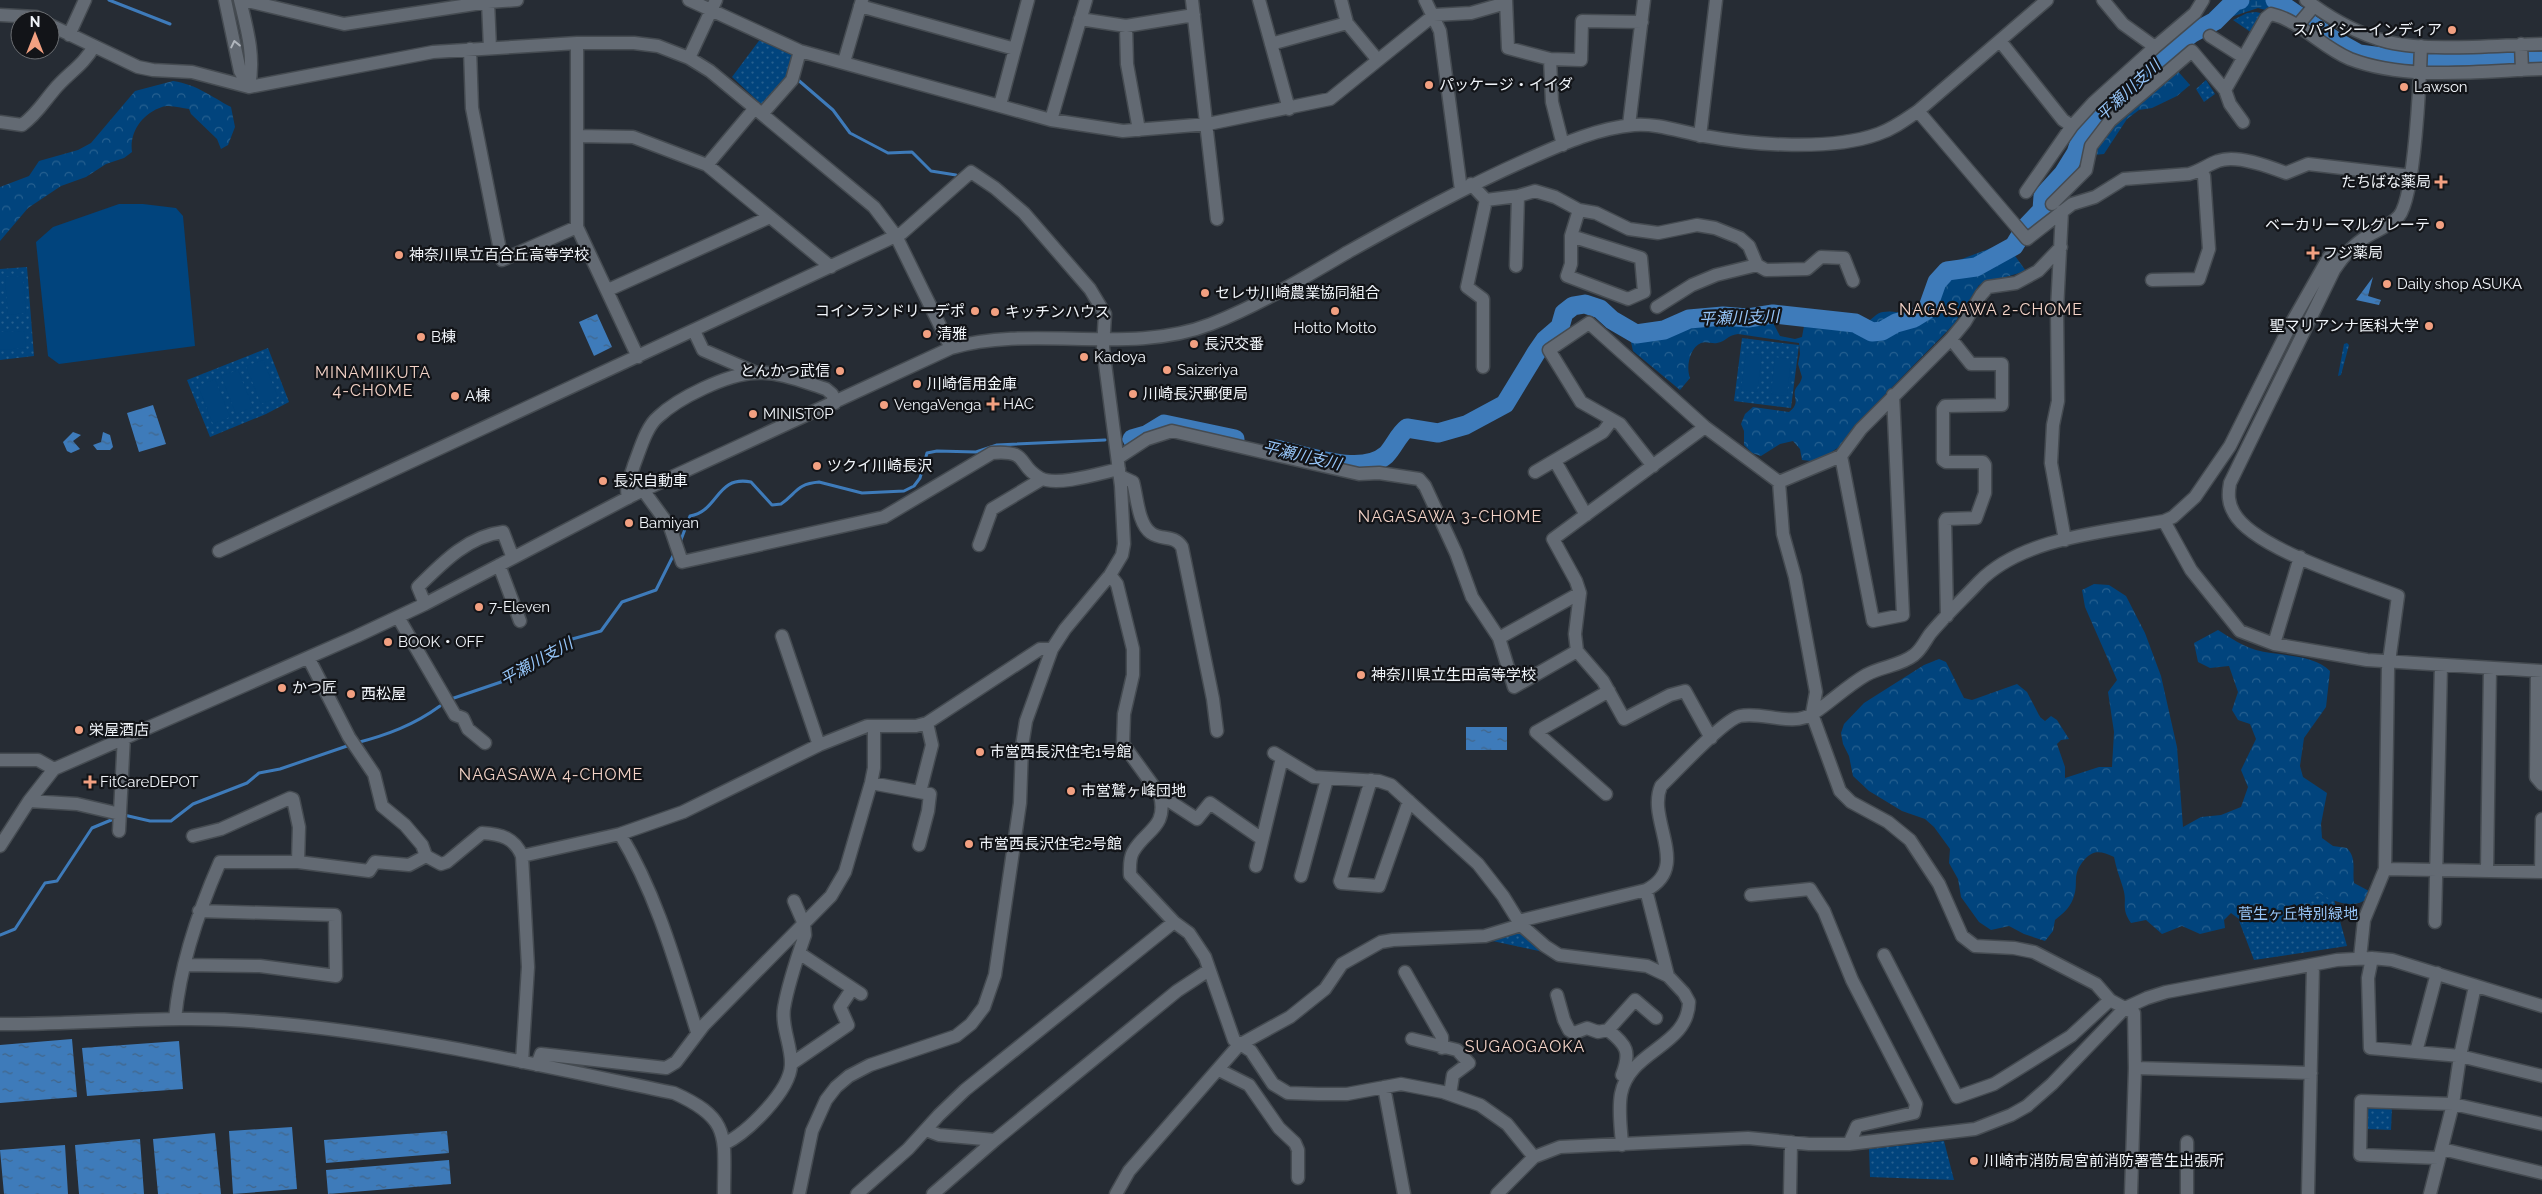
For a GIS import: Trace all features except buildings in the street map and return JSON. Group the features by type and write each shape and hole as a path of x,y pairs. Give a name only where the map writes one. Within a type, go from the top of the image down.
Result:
{"street":[{"path":"69,35 84,0"},
{"path":"225,0 240,71 249,86"},
{"path":"249,86 252,69 251,46 242,0 344,24 488,2 517,0"},
{"path":"689,0 714,4 800,51 1051,120 1123,131 1208,124 1289,109 1330,99 1377,59 1434,15 1470,13 1506,1 1508,48 1550,59 1581,60 1582,21 1642,22"},
{"path":"1000,105 1028,0"},
{"path":"1051,120 1086,0"},
{"path":"1192,0 1208,124 1217,219"},
{"path":"1258,0 1289,109"},
{"path":"1341,0 1347,23 1377,59"},
{"path":"1425,0 1434,15 1441,39 1466,187 1486,200 1518,196 1535,191 1555,197 1579,210 1596,213 1629,229 1658,233 1697,225 1715,228 1740,238 1749,246 1757,265 1766,270 1807,269 1822,256 1844,258 1853,281"},
{"path":"1628,126 1644,0"},
{"path":"1700,136 1716,0"},
{"path":"0,846 29,801 54,769 124,736 398,617 643,490 951,348 982,342 1104,339 1164,335 1212,324 1305,277 1466,187 1598,132 1628,126 1653,126 1729,141 1780,145 1831,142 1879,134 1918,111 2047,0"},
{"path":"2104,0 2123,24 2155,47"},
{"path":"2026,192 2072,126 2093,103 2195,13 2203,0"},
{"path":"488,2 490,48"},
{"path":"844,62 861,3 1015,49"},
{"path":"689,58 714,4"},
{"path":"2305,13 2325,45 2349,58 2397,71 2421,60 2522,58 2542,69"},
{"path":"2225,90 2266,18 2271,14 2305,13 2391,42 2421,60 2522,58 2542,44"},
{"path":"1080,19 1126,26 1194,15"},
{"path":"1271,44 1347,23"},
{"path":"1126,26 1127,64 1139,130"},
{"path":"60,30 138,67 153,70 192,72 249,86 433,52 577,43 634,43 658,46 689,58 710,71 874,207 896,236 951,348"},
{"path":"2210,36 2243,57"},
{"path":"2000,41 2063,120 2072,126"},
{"path":"577,43 577,227 638,357"},
{"path":"0,122 22,125 34,117 55,89 87,59 94,46"},
{"path":"470,49 472,108 502,260 577,227"},
{"path":"707,165 758,111 792,80 800,51"},
{"path":"1918,111 1984,186 2027,239 2057,207 2086,170 2091,146 2110,121 2192,51 2225,90 2230,104 2242,122"},
{"path":"1550,59 1552,102 1563,145"},
{"path":"2421,60 2411,176 2406,203 2392,223 2362,239 2345,255 2330,278 2230,484 2228,497 2234,514 2248,529 2271,545 2398,596 2390,661 2385,743 2385,869 2364,920 2370,1048 2460,1056 2542,1076"},
{"path":"577,136 633,137 707,165 831,267"},
{"path":"2057,207 2095,198 2124,179 2200,171 2219,160 2253,161 2286,173 2308,164 2411,176"},
{"path":"2152,280 2199,280 2209,249 2204,176 2200,171"},
{"path":"219,551 355,486 638,357 902,233 971,172 995,188 1024,214 1090,289 1105,314 1103,350 1119,463 1125,537 1122,556 1110,575 1065,629 1052,649 1035,694 1023,734 1020,802 994,975 984,1007 971,1024 956,1036 870,1065 849,1076 836,1087 826,1100 812,1131 799,1194"},
{"path":"1516,266 1518,196"},
{"path":"1483,367 1483,299 1467,287 1486,200"},
{"path":"2057,207 2061,247 2057,310 2058,401 2053,425 2051,463 2065,540"},
{"path":"1572,236 1641,258 1644,292 1628,299 1567,276 1572,264 1572,236 1579,210"},
{"path":"608,290 770,217"},
{"path":"1779,482 1842,456 1861,428 1965,322 1981,295 1988,288 2016,283 2038,271 2061,247"},
{"path":"1116,1194 1129,1171 1239,1046 1290,1017 1324,988 1342,964 1381,942 1485,936 1520,923 1646,890 1658,884 1667,866 1666,845 1657,795 1661,786 1736,717 1779,720 1812,714 1844,688 1866,675 1883,666 1904,662 1916,654 1930,635 1981,580 2016,556 2065,540 2164,521 2173,517 2195,497 2230,446 2291,324 2329,257 2345,255"},
{"path":"1658,307 1692,285 1716,275 1757,265"},
{"path":"1653,466 1620,424 1582,402 1549,350 1589,323 1705,427 1779,482 1783,534 1795,577 1816,692 1812,714 1840,791 1851,802 1888,822 1910,840 1939,884 1962,936 1975,946 2014,948 2034,952 2096,984 2110,1000 2134,1014 2135,1068 2131,1194"},
{"path":"694,331 703,350 754,372 774,374 826,389 832,394 835,403"},
{"path":"1947,616 1945,521 1946,518 1976,518 1985,492 1985,465 1983,462 1946,462 1943,460 1943,409 1945,406 2002,405 2002,364 1972,364 1951,338"},
{"path":"628,498 626,490 636,459 647,433 657,417 700,389 754,372"},
{"path":"1842,456 1873,621 1903,614 1893,395"},
{"path":"1535,472 1603,432 1612,420"},
{"path":"1705,427 1553,540 1576,581 1580,593 1575,634 1577,651 1603,681 1624,719 1670,696 1685,691 1711,738"},
{"path":"643,490 670,526 682,562 884,517 992,453 1007,452 1020,456 1030,471 1042,479 1082,480 1119,463 1147,439 1172,431 1359,474 1379,473 1419,479 1425,486 1456,553 1472,597 1499,638 1514,687 1577,651"},
{"path":"1555,460 1586,516"},
{"path":"1119,463 1133,482 1141,517 1146,528 1151,534 1172,538 1179,542 1182,547 1213,699 1217,731"},
{"path":"979,545 992,509 1042,479"},
{"path":"2164,521 2191,570 2231,623 2240,631 2274,644 2367,660 2539,671 2536,777 2542,784"},
{"path":"425,604 418,587 461,548 485,534 502,532 513,558"},
{"path":"2274,644 2300,557"},
{"path":"499,566 520,621"},
{"path":"1110,575 1117,584 1133,649 1133,675 1124,714 1124,744 1160,795 1197,819 1210,802 1262,839"},
{"path":"1499,638 1580,593"},
{"path":"398,617 455,715 463,718 468,729 485,743"},
{"path":"782,636 819,744"},
{"path":"522,856 620,834 683,812 819,744 867,726 916,726 926,723 1040,649 1052,649"},
{"path":"307,658 353,744 374,774 382,806 405,825 422,845 426,856 440,864 447,862 482,833 508,838 518,846 522,856 528,967 522,1062"},
{"path":"2435,922 2441,665"},
{"path":"2487,871 2490,668"},
{"path":"1606,794 1536,732 1609,691"},
{"path":"920,792 932,745 926,723"},
{"path":"537,1065 541,1054 666,1068 676,1062 697,1032 831,896 845,872 871,783 874,768 874,727"},
{"path":"29,801 77,804 120,821 124,736"},
{"path":"1256,866 1278,756 1314,778 1371,780 1391,785 1478,864 1520,923 1559,955 1647,966 1668,976 1684,993 1689,1002 1687,1018 1671,1038 1635,1065 1625,1082 1620,1106 1622,1144"},
{"path":"0,760 38,760 54,769"},
{"path":"1301,876 1326,779"},
{"path":"1371,780 1340,881 1341,884 1379,886 1409,801"},
{"path":"871,783 930,794 928,811 919,845"},
{"path":"1160,795 1162,804 1161,816 1148,836 1133,852 1130,875 1174,922 1189,933 1204,957 1234,1040 1239,1046 1251,1051 1273,1084 1288,1093 1347,1094 1401,1084 1450,1094 1480,1105 1507,1124 1534,1157"},
{"path":"193,836 221,829 290,798 293,799 299,827 298,862"},
{"path":"2385,869 2542,872 2542,819"},
{"path":"620,834 634,857 672,950 697,1032"},
{"path":"175,1019 184,965 199,911 220,862 298,862 369,871 375,862 409,865 426,856"},
{"path":"1751,895 1810,889 1824,911 1852,980 1916,1104 1914,1112 1857,1126 1849,1144"},
{"path":"1646,890 1668,976"},
{"path":"724,1144 739,1137 762,1117 789,1075 791,1064 784,1008 805,935 804,924 794,901"},
{"path":"184,965 260,966 336,976 335,915 199,911"},
{"path":"856,1194 926,1130 966,1090 1174,922"},
{"path":"791,1064 848,1025 840,1007 856,992 799,953"},
{"path":"1884,956 1957,1097 1994,1084 2071,1036 2110,1000"},
{"path":"1497,1194 1534,1157 1560,1147 1748,1138 1809,1144 1849,1144 1975,1129 2011,1115 2027,1106 2052,1084 2126,1008 2166,992 2313,965 2366,958 2392,960 2542,1006"},
{"path":"2308,1194 2313,965"},
{"path":"933,1194 995,1140 1177,991 1209,970"},
{"path":"1405,972 1442,1037 1442,1048"},
{"path":"2416,1052 2437,974"},
{"path":"2430,1194 2453,1104 2460,1056 2475,986"},
{"path":"1557,996 1564,1020 1569,1030 1574,1033 1587,1028 1598,1032 1608,1030 1635,1000 1656,1018"},
{"path":"0,1024 175,1019 280,1024 431,1043 674,1094 700,1105 714,1117 724,1144 724,1194"},
{"path":"1608,1030 1620,1040 1627,1051 1628,1061 1622,1075 1625,1082"},
{"path":"1412,1039 1442,1048 1457,1050 1469,1063 1453,1075 1450,1094"},
{"path":"2135,1068 2311,1072"},
{"path":"1219,1070 1249,1085 1280,1128 1295,1143 1298,1150 1298,1178"},
{"path":"1384,1088 1404,1194"},
{"path":"2542,1124 2453,1104 2361,1101 2360,1155 2440,1153 2542,1174"},
{"path":"926,1130 940,1135 995,1140"},
{"path":"1790,1142 1790,1194"},
{"path":"2187,1142 2187,1194"}],"green space":[{"path":"2224,0 2233,0 2208,20 2209,13"},
{"path":"2251,0 2272,0 2296,18 2258,8 2225,19 2201,39 2229,10"},
{"path":"2247,13 2265,14 2252,33 2233,20"},
{"path":"761,38 790,50 794,60 788,77 766,104 761,104 732,77"},
{"path":"2175,68 2190,85 2177,96 2152,108 2139,110 2127,119 2104,154 2094,155 2099,147 2095,143"},
{"path":"2206,80 2215,94 2204,102 2196,89"},
{"path":"173,81 197,88 231,107 235,127 228,145 221,149 217,139 191,114 189,109 175,106 162,107 149,114 139,124 133,137 132,152 124,158 106,164 86,177 61,186 28,208 0,241 0,187 29,176 39,161 78,150 91,143 135,91"},
{"path":"119,204 143,204 176,208 183,216 195,346 59,364 48,356 36,242 53,227"},
{"path":"1999,245 2013,253 2026,271 1979,285 1954,324 1854,426 1839,447 1827,455 1811,461 1802,460 1800,449 1793,441 1780,444 1761,456 1752,453 1744,445 1744,431 1741,424 1745,414 1753,407 1789,412 1793,408 1796,402 1795,391 1802,377 1798,364 1800,354 1799,343 1738,334 1720,342 1701,343 1691,354 1689,364 1690,378 1680,390 1633,351 1630,338 1638,326 1655,327 1683,317 1703,313 1732,314 1761,309 1771,319 1780,336 1795,339 1802,337 1804,326 1809,322 1853,325 1867,322 1883,312 1908,313 1917,308 1925,299 1938,268"},
{"path":"27,267 34,356 0,360 0,269"},
{"path":"23,276 26,313 8,315 5,277"},
{"path":"24,331 26,348 0,350 0,332"},
{"path":"1742,338 1799,345 1791,408 1734,401"},
{"path":"2347,343 2349,345 2341,375 2338,376 2344,344"},
{"path":"268,348 289,402 266,414 210,437 187,380"},
{"path":"1746,353 1762,355 1757,392 1741,390"},
{"path":"1775,357 1791,359 1787,396 1771,394"},
{"path":"263,360 278,397 261,404 246,366"},
{"path":"238,370 253,407 236,414 221,376"},
{"path":"215,379 230,417 213,424 198,386"},
{"path":"2094,584 2109,585 2126,596 2145,633 2161,676 2177,747 2183,827 2201,817 2221,815 2241,807 2248,787 2241,770 2256,739 2250,724 2238,720 2232,710 2238,692 2229,666 2210,668 2198,662 2194,643 2218,630 2251,648 2305,658 2323,665 2330,671 2326,707 2304,738 2300,766 2303,777 2327,793 2321,824 2322,838 2333,846 2347,848 2353,860 2354,883 2369,891 2368,898 2357,904 2350,904 2337,902 2319,893 2313,896 2311,903 2314,912 2301,930 2287,933 2284,928 2285,908 2281,906 2271,911 2265,923 2246,928 2243,922 2231,913 2224,920 2225,928 2200,934 2182,926 2162,934 2146,920 2131,923 2126,913 2124,893 2114,857 2099,852 2089,856 2080,865 2076,875 2075,893 2071,902 2066,911 2055,920 2053,931 2045,941 2024,934 2009,926 1991,930 1979,922 1961,897 1958,879 1949,863 1950,849 1934,827 1925,819 1902,811 1869,791 1853,776 1849,756 1843,744 1841,733 1844,724 1864,703 1924,665 1939,659 1946,662 1964,698 1972,700 2017,684 2027,692 2040,717 2045,721 2051,716 2057,720 2069,739 2061,740 2057,744 2065,767 2065,778 2099,767 2112,767 2114,732 2108,692 2117,680 2085,607 2082,590"},
{"name":"菅生ヶ丘特別緑地","path":"2317,839 2347,946 2254,960 2239,921"},
{"path":"1518,930 1548,953 1488,940"},
{"path":"2371,1107 2392,1107 2391,1130 2366,1129 2366,1111"},
{"path":"1944,1141 1954,1180 1870,1177 1869,1149"}],"water":[{"path":"2373,277 2368,296 2381,300 2379,305 2356,300"},
{"path":"597,314 612,347 594,356 579,322"},
{"path":"153,405 166,444 139,452 127,413"},
{"path":"73,432 81,435 73,441 80,449 71,453 67,451 63,442"},
{"path":"103,432 110,435 113,447 110,450 97,450 93,445 101,442"},
{"path":"1466,727 1507,727 1507,750 1466,750"},
{"path":"72,1039 77,1097 0,1103 0,1045"},
{"path":"179,1041 183,1089 87,1096 82,1048"},
{"path":"292,1127 297,1189 233,1194 229,1131"},
{"path":"447,1131 449,1153 326,1163 324,1140"},
{"path":"215,1133 221,1194 158,1194 153,1139"},
{"path":"140,1139 144,1194 79,1194 75,1145"},
{"path":"65,1145 68,1194 4,1194 0,1150"},
{"path":"449,1160 451,1184 328,1194 326,1170"}],"waterway":[{"path":"109,0 170,24"},
{"name":"平瀬川支川","path":"1276,449 1332,462 1362,464 1375,461 1386,455 1407,428 1438,433 1466,425 1505,404 1545,340 1560,327 1564,313 1573,306 1585,304 1600,309 1612,320 1636,334 1664,330 1689,319 1723,316 1748,318 1773,314 1855,323 1872,332 1882,331 1896,323 1914,318 1927,310 1937,282 1947,271 1976,267 2014,246 2025,228 2042,210 2043,196 2063,174 2076,153 2080,141 2099,114 2148,68 2191,34 2215,21 2235,1 2240,0"},
{"name":"平瀬川支川","path":"2275,0 2334,40 2359,54 2420,62 2542,61"},
{"path":"797,79 833,110 850,133 888,153 912,152 931,171 956,175"},
{"name":"平瀬川支川","path":"1132,439 1146,435 1164,424 1235,439"},
{"name":"平瀬川支川","path":"1120,440 1132,439"},
{"name":"平瀬川支川","path":"679,545 690,516 700,513 707,508 724,488 740,481 751,482 772,505 781,504 801,487 819,482 862,493 904,491 914,486 920,478 927,453 937,451 976,452 997,445 1105,440"},
{"name":"平瀬川支川","path":"451,699 501,682 516,669 565,641 601,631 622,602 656,590 675,552"},
{"name":"平瀬川支川","path":"356,743 400,729 440,706"},
{"name":"平瀬川支川","path":"124,815 150,821 171,821 193,804 247,783 259,773 280,769 350,745"},
{"name":"平瀬川支川","path":"0,935 15,929 45,883 57,881 92,828 116,818"}],"place":[{"name":"スパイシーインディア","path":"2452,30"},
{"name":"パッケージ・イイダ","path":"1429,85"},
{"name":"Lawson","path":"2404,87"},
{"name":"たちばな薬局","path":"2441,182"},
{"name":"ベーカリーマルグレーテ","path":"2440,225"},
{"name":"フジ薬局","path":"2313,253"},
{"name":"神奈川県立百合丘高等学校","path":"399,255"},
{"name":"Daily shop ASUKA","path":"2387,284"},
{"name":"セレサ川崎農業協同組合","path":"1205,293"},
{"name":"コインランドリーデポ","path":"975,311"},
{"name":"Hotto Motto","path":"1335,311"},
{"name":"キッチンハウス","path":"995,312"},
{"name":"聖マリアンナ医科大学","path":"2429,326"},
{"name":"清雅","path":"927,334"},
{"name":"B棟","path":"421,337"},
{"name":"長沢交番","path":"1194,344"},
{"name":"Kadoya","path":"1084,357"},
{"name":"Saizeriya","path":"1167,370"},
{"name":"とんかつ武信","path":"840,371"},
{"name":"川崎信用金庫","path":"917,384"},
{"name":"川崎長沢郵便局","path":"1133,394"},
{"name":"A棟","path":"455,396"},
{"name":"HAC","path":"993,404"},
{"name":"VengaVenga","path":"884,405"},
{"name":"MINISTOP","path":"753,414"},
{"name":"ツクイ川崎長沢","path":"817,466"},
{"name":"長沢自動車","path":"603,481"},
{"name":"Bamiyan","path":"629,523"},
{"name":"7-Eleven","path":"479,607"},
{"name":"BOOK・OFF","path":"388,642"},
{"name":"神奈川県立生田高等学校","path":"1361,675"},
{"name":"かつ匠","path":"282,688"},
{"name":"西松屋","path":"351,694"},
{"name":"栄屋酒店","path":"79,730"},
{"name":"市営西長沢住宅1号館","path":"980,752"},
{"name":"FitCareDEPOT","path":"90,782"},
{"name":"市営鷲ヶ峰団地","path":"1071,791"},
{"name":"市営西長沢住宅2号館","path":"969,844"},
{"name":"川崎市消防局宮前消防署菅生出張所","path":"1974,1161"}],"district":[{"name":"NAGASAWA 2-CHOME","path":"1991,309"},
{"name":"MINAMIIKUTA 4-CHOME","path":"373,381"},
{"name":"NAGASAWA 3-CHOME","path":"1450,516"},
{"name":"NAGASAWA 4-CHOME","path":"551,774"},
{"name":"SUGAOGAOKA","path":"1525,1046"}]}
